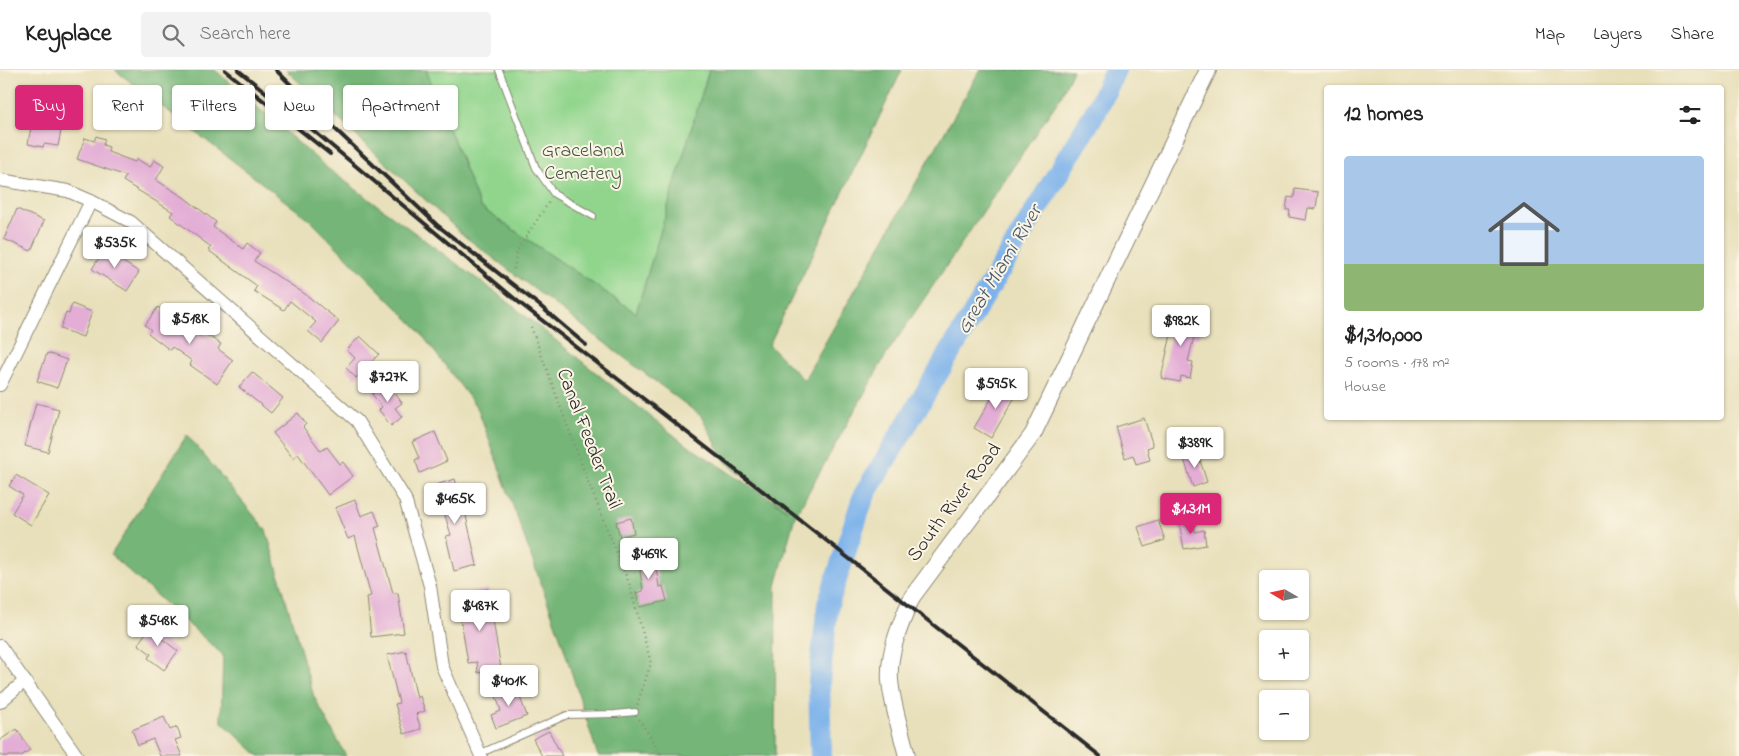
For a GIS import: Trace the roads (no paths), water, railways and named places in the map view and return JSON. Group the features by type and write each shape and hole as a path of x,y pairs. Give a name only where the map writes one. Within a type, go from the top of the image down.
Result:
{"street":[{"name":"South River Road","path":"908,756 890,679 893,652 900,625 912,597 1033,434 1208,70"},
{"path":"0,180 68,191 131,222 357,421 405,499 430,586 442,666 480,755"},
{"path":"0,385 91,201"},
{"path":"0,646 76,756"},
{"path":"0,702 25,680"}],"lane":[{"path":"499,70 536,168 554,194 593,216"},
{"path":"480,755 567,715 635,712"}],"waterway":[{"name":"Great Miami River","path":"821,756 819,682 828,604 864,495 1097,109 1115,70"}],"railway":[{"path":"225,70 330,154"},
{"path":"238,70 521,304 1100,756"},
{"path":"276,70 333,127 437,225 539,305 586,345"}],"park label":[{"name":"Graceland Cemetery","path":"583,162"}]}
